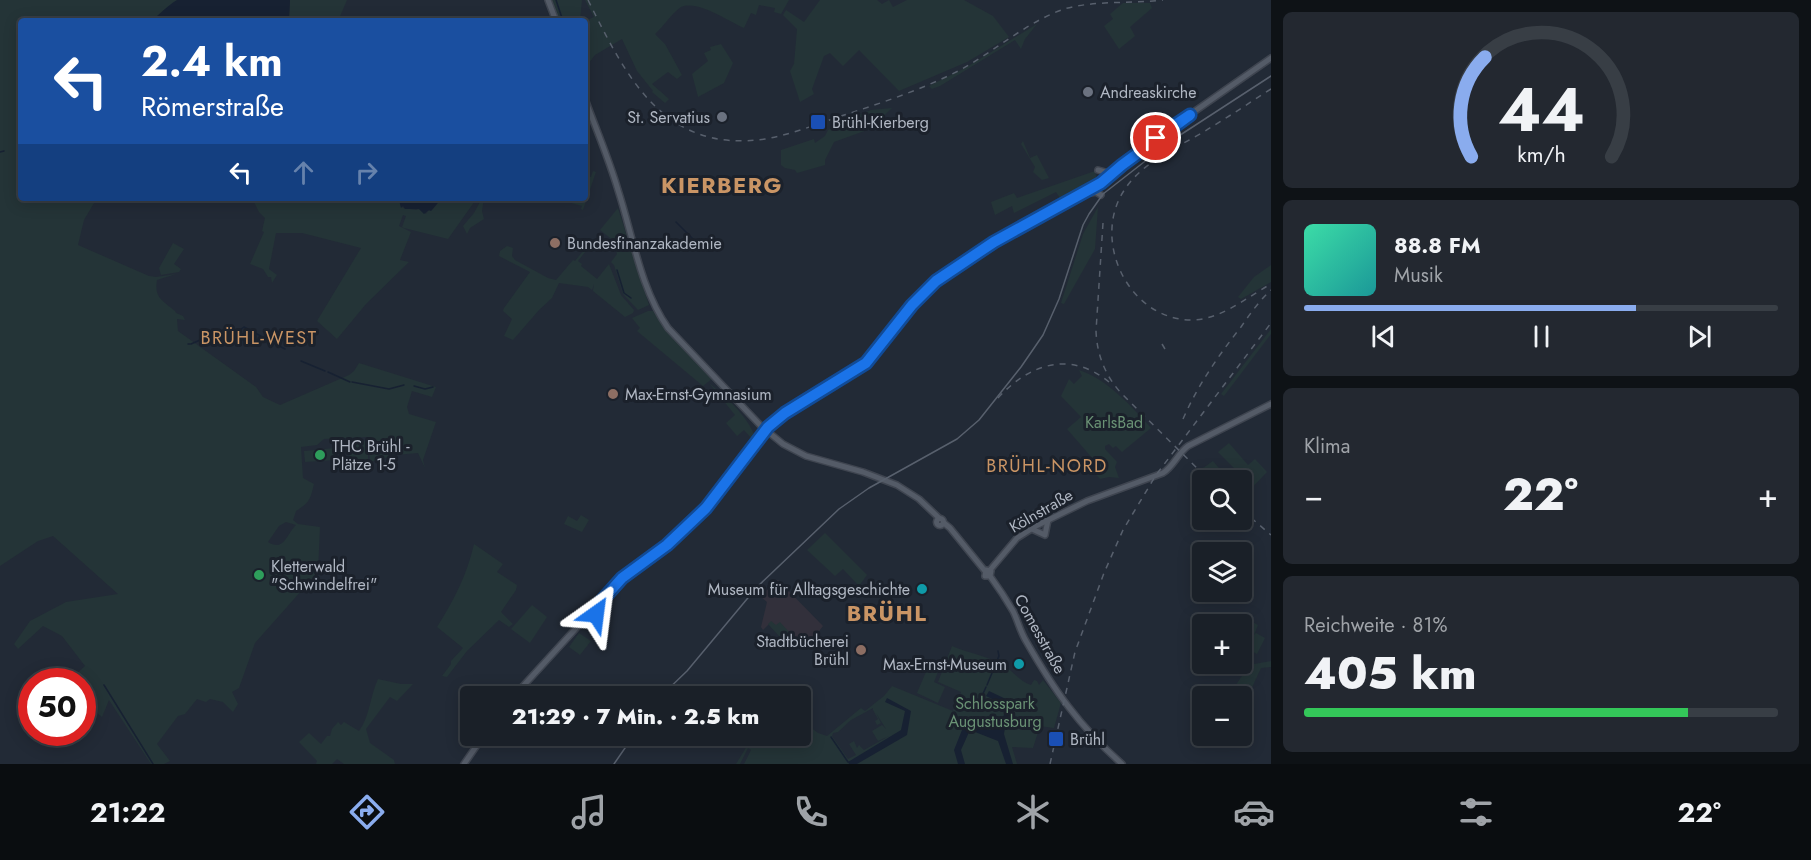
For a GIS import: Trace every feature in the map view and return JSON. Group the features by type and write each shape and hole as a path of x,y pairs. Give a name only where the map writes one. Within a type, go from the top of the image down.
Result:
{"main road":[{"path":"548,0 555,18"},
{"path":"523,686 622,578 635,567 635,559 644,561 667,545 674,548 675,539 706,508 765,430 866,363 912,305 940,278 994,242 1101,183 1156,138 1271,58"},
{"name":"Comesstraße","path":"588,107 617,187 647,289 656,311 668,328 775,438 806,456 863,472 897,485 919,499 941,520 988,572 1005,598 1025,640 1067,706 1085,730 1122,764"},
{"path":"1122,165 1190,115"},
{"path":"1098,170 1112,174"},
{"path":"1080,196 1093,192 1101,195"},
{"name":"Kölnstraße","path":"988,572 1017,538 1031,529 1087,501 1163,472 1170,468 1179,454 1188,446 1271,404"},
{"path":"756,421 766,424 775,422"},
{"path":"756,421 759,429 758,439"},
{"path":"758,439 775,438 772,429 775,422"},
{"path":"1031,529 1038,530 1045,535 1045,526 1049,519 1040,519 1034,514"},
{"path":"597,606 595,612 600,621"},
{"path":"464,764 476,746"},
{"path":"470,755 473,764"}],"shaded area":[{"path":"778,580 823,626 806,648 796,638 788,646 769,624 763,630 761,627 767,602 760,596"}],"green space":[{"path":"0,0 264,0 266,18 18,18 18,201 95,201 84,220 78,245 149,276 176,274 157,280 156,286 160,298 185,320 177,319 178,331 256,387 263,397 280,405 349,375 359,363 436,387 432,397 412,391 407,407 409,414 436,422 423,460 425,468 418,453 396,455 370,462 368,437 324,439 317,445 301,447 303,478 314,484 309,500 296,511 293,520 298,524 320,527 318,572 255,643 239,688 232,692 238,704 233,712 223,702 210,699 206,702 197,699 185,714 178,716 157,744 170,761 164,764 151,764 109,700 102,717 96,712 96,668 83,668 85,666 62,636 43,626 18,649 14,644 30,621 66,602 118,594 53,536 38,541 0,566","holes":["286,522 296,525 281,544 273,545 268,542 279,526"]},
{"path":"290,0 347,0 339,18 289,18"},
{"path":"548,0 582,0 580,18 555,18"},
{"path":"585,0 789,0 781,14 774,12 775,8 759,5 756,15 751,13 744,28 696,6 681,7 677,10 655,34 665,44 682,75 677,79 668,72 652,84 669,99 665,103 652,92 637,71 622,39 595,55 588,64 588,20 594,17"},
{"path":"820,0 877,0 882,4 889,0 893,7 907,0 964,0 993,16 1009,37 967,62 899,91 859,50 843,66 830,53 824,56 812,89 814,94 800,102 790,71 794,64 797,29 783,15 786,10 804,22"},
{"path":"1123,3 1150,3 1152,8 1130,27 1135,36 1119,49 1104,26 1113,19 1110,14"},
{"path":"1037,24 1025,39 1021,49 1015,40 940,86 932,89 929,86 965,68"},
{"path":"721,44 733,63 724,83 698,97 692,74 708,61 704,53 711,50 710,47"},
{"path":"892,108 870,129 834,142 825,160 825,165 797,173 781,165 781,150 814,139 815,143 839,122 871,110"},
{"path":"1023,141 1030,158 1037,155 1049,178 1042,180 1033,172 1035,167 1021,144"},
{"path":"593,171 596,172 588,195 588,176 591,177"},
{"path":"1095,171 1097,179 1093,185 1062,201 1056,192 1014,213 1012,206 995,215 991,202 1014,193 1017,198"},
{"path":"254,201 399,201 403,208 419,209 426,214 440,201 475,201 448,239 402,227 406,216 403,215 399,226 411,232 400,260 409,262 366,304 337,339 317,321 361,248 302,233 276,233 269,269 277,275 272,283 271,277 268,277 263,269 250,264 264,232 262,231 265,218"},
{"path":"480,201 484,201 484,219 470,228 467,234 463,226"},
{"path":"586,201 583,210 582,206 568,202"},
{"path":"1098,207 1095,249 1064,304 1061,303 1083,234"},
{"path":"618,208 649,305 638,310 623,294 611,262 617,254 614,241 600,230"},
{"path":"173,243 184,249 174,264 181,269 179,272 161,275 159,268"},
{"path":"507,246 513,248 512,256 515,260 556,280 587,246 589,247 578,261 582,264 581,266 597,279 609,264 621,295 634,310 633,313 625,317 593,291 594,284 592,290 588,287 559,283 552,298 513,340 504,336 512,319 503,311 504,308 530,272 499,256 500,251"},
{"path":"1271,265 1271,282 1241,299 1238,297 1254,277"},
{"path":"653,311 668,331 713,378 703,386 637,331 640,328 632,318"},
{"path":"1271,329 1271,334 1224,396 1221,394"},
{"name":"KarlsBad","path":"1079,370 1109,387 1127,402 1151,428 1122,452 1116,446 1113,448 1109,444 1105,446 1117,462 1115,467 1119,478 1100,479 1088,466 1093,459 1067,429 1081,417 1061,396 1069,379 1074,384 1082,376"},
{"path":"709,383 742,414 752,429 755,437 753,440 744,430 737,436 726,423 735,415"},
{"path":"368,441 368,460 350,461 349,448 344,448 344,442"},
{"path":"1229,443 1248,465 1255,459 1267,472 1252,488 1252,470 1236,470 1218,452"},
{"name":"THC Brühl - Plätze 1-5","path":"335,448 336,460 305,462 304,451"},
{"path":"1213,461 1221,470 1205,470 1203,468"},
{"path":"581,515 589,520 582,532 564,524 568,516 577,521"},
{"path":"825,533 867,575 859,586 843,569 835,576 807,550"},
{"path":"474,544 503,564 497,572 517,585 501,612 513,624 509,627 499,620 467,651 447,677 442,676 451,661 463,648 437,627 459,587"},
{"path":"532,605 547,617 530,643 511,629"},
{"path":"771,621 776,625 780,622 789,632 788,636 793,638 788,646 768,624"},
{"path":"1252,622 1258,625 1254,635 1256,633 1265,638 1257,654 1252,651"},
{"path":"579,633 591,641 580,655 569,647"},
{"name":"Schlosspark Augustusburg","path":"952,646 991,659 1031,685 1034,680 1039,685 1043,680 1061,703 1054,728 1040,726 1033,748 1012,747 1017,764 744,764 751,750 748,748 740,764 736,764 747,746 811,746 811,728 827,736 861,708 865,711 884,696 892,686 953,711 961,692 938,682","holes":["873,708 878,719 875,721 877,725 881,723 876,713 886,729 882,725 872,731 878,741 889,736 864,750 859,745 857,748 854,741 849,744 856,755 848,759 832,736 833,733 838,732 851,720"]},
{"path":"1271,661 1271,667 1261,668 1252,687 1235,686 1243,674 1252,674 1252,664"},
{"path":"929,665 939,669 934,682 945,687 938,703 917,693"},
{"path":"378,679 413,684 397,701 390,697 366,729 370,743 394,760 395,764 344,764 337,759 332,764 316,764 317,761 299,742 309,733 321,744 327,736 330,736 338,722 341,725 344,722 359,731"}],"water":[{"path":"177,0 290,0 289,18 154,18"},
{"path":"399,201 439,201 431,211 424,214 419,209 405,209 403,206 401,208"},
{"path":"989,691 1010,701 1014,709 1006,722 1004,734 1013,764 1006,764 998,741 970,730 961,750 965,764 958,764 954,750 966,720 990,730 993,727 998,729 1001,722 1005,721 1003,717 1006,710 1001,707 1000,703 986,696"},
{"path":"887,698 911,711 907,735 857,764 849,764 848,762 901,730 905,711 885,702"}],"waterway":[{"path":"556,0 562,18"},
{"path":"0,152 4,151"},
{"path":"676,222 693,239 694,244"},
{"path":"617,270 624,293 631,298"},
{"path":"230,337 244,327 285,349"},
{"path":"191,344 216,333"},
{"path":"301,361 325,371"},
{"path":"328,372 350,382"},
{"path":"352,382 389,389 404,385"},
{"path":"414,386 425,389 433,387"},
{"path":"987,685 999,656 998,651"},
{"path":"104,685 153,764"},
{"path":"982,696 986,687"},
{"path":"831,737 848,762"}],"tram line":[{"path":"671,686 687,671 757,587 839,509 869,488 957,439 979,420 1043,335 1059,299 1083,225 1103,194 1171,141 1271,76"},
{"path":"614,764 626,746"}],"railway":[{"path":"588,0 617,56 652,104 674,122 700,134 730,140 765,139 783,135 916,90 975,62 1037,21 1064,9 1088,4 1163,0"},
{"path":"1271,89 1143,169 1125,189 1115,209 1112,231 1114,253 1122,274 1134,292 1150,307 1170,317 1193,320 1214,316 1271,284"},
{"path":"1103,223 1096,331 1103,364 1110,379 1121,393 1199,470"},
{"path":"1183,419 1216,360 1271,290"},
{"path":"1050,764 1075,652 1104,573 1123,530 1156,475 1271,323"},
{"path":"1162,344 1165,349"},
{"path":"998,398 1023,377 1050,365 1080,366 1109,382"},
{"path":"1252,519 1271,535"}],"place":[{"name":"Andreaskirche","path":"1088,92"},
{"name":"St. Servatius","path":"722,117"},
{"name":"Brühl-Kierberg","path":"818,122"},
{"name":"Bundesfinanzakademie","path":"555,243"},
{"name":"Max-Ernst-Gymnasium","path":"613,394"},
{"name":"THC Brühl - Plätze 1-5","path":"320,455"},
{"name":"Kletterwald \"Schwindelfrei\"","path":"259,575"},
{"name":"Museum für Alltagsgeschichte","path":"922,589"},
{"name":"Stadtbücherei Brühl","path":"861,650"},
{"name":"Max-Ernst-Museum","path":"1019,664"},
{"name":"Brühl","path":"1056,739"}],"district":[{"name":"KIERBERG","path":"722,185"},
{"name":"BRÜHL-WEST","path":"259,338"},
{"name":"BRÜHL-NORD","path":"1047,466"},
{"name":"BRÜHL","path":"887,613"}],"route":[{"path":"596,614 597,606 628,572 667,545 698,518 768,427 785,413 866,363 912,305 936,281 994,242 1101,183 1190,115 1156,138"}]}
